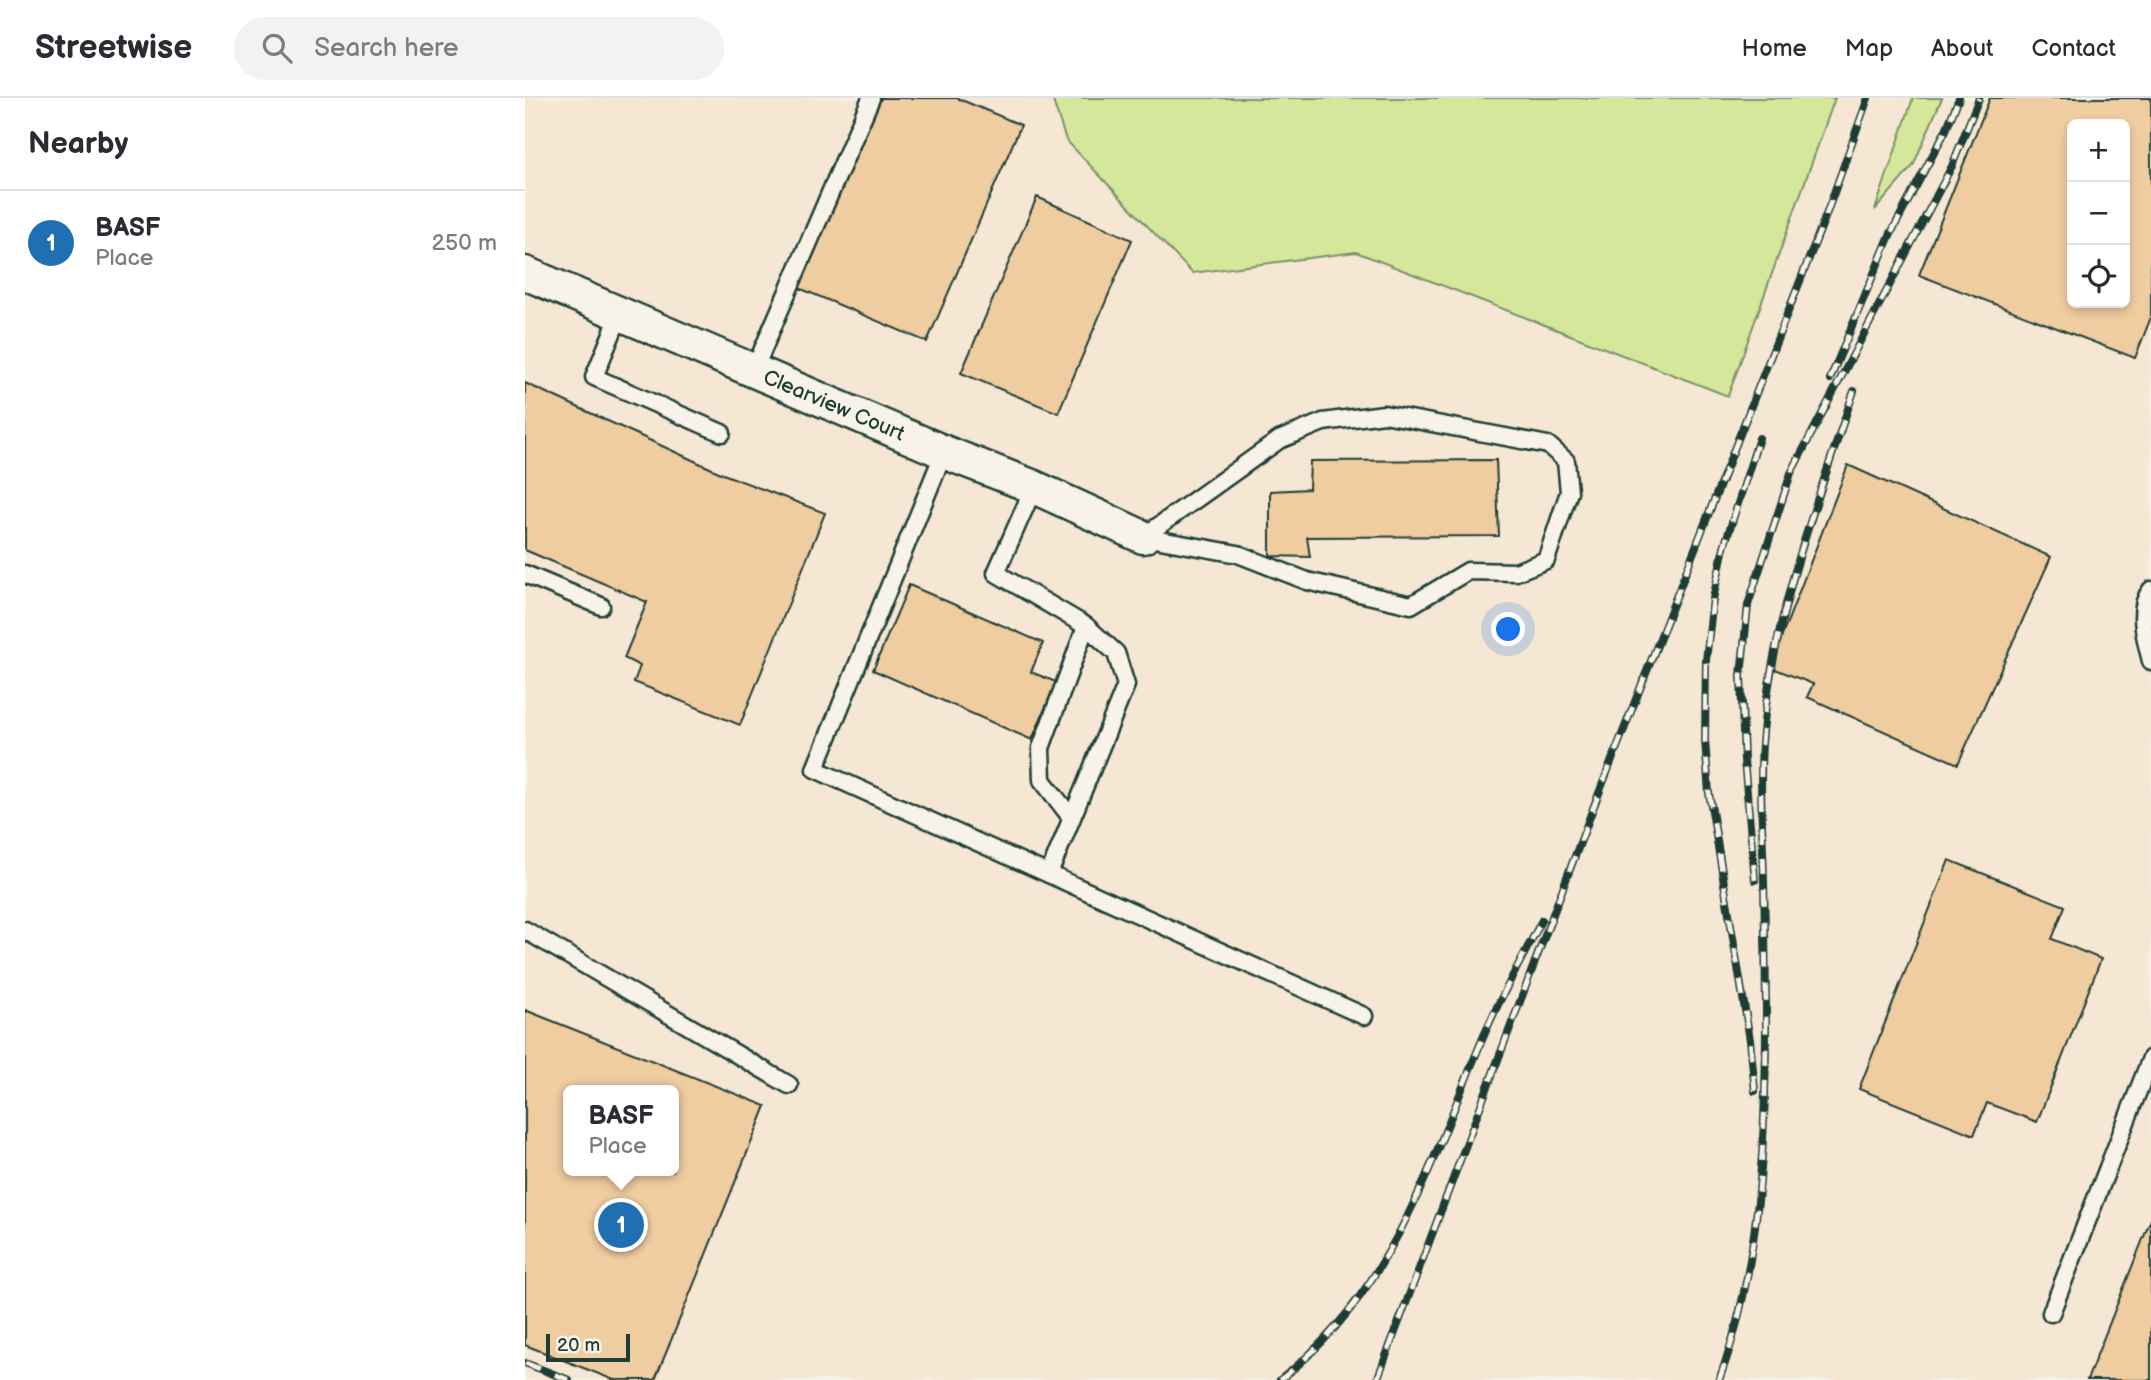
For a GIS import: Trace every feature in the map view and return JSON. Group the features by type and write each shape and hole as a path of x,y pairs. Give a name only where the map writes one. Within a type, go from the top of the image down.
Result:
{"street":[{"name":"Clearview Court","path":"525,273 944,452 1034,487 1143,537"}],"lane":[{"path":"754,370 871,98"},
{"path":"620,314 594,377 722,433"},
{"path":"1384,414 1548,445 1566,461 1569,492 1546,560 1516,572 1468,571 1411,605 1307,581 1238,554 1143,537 1279,440 1323,422 1384,414"},
{"path":"944,452 815,769 1364,1016"},
{"path":"1034,487 996,573 1086,626 1116,653 1126,685 1070,816 1049,874"},
{"path":"525,574 601,606"},
{"path":"2151,590 2147,595 2144,630 2151,661"},
{"path":"1070,816 1042,780 1041,748 1086,626"},
{"path":"525,930 789,1085"},
{"path":"2050,1313 2151,1058"}],"shaded area":[{"path":"525,98 2151,98 2151,1380 525,1380"}],"green space":[{"path":"1052,98 1835,98 1728,396 1356,252 1192,273 1066,140"},
{"path":"1913,98 1942,98 1913,166 1875,210"}],"building":[{"path":"881,98 957,98 1021,125 927,342 799,288"},
{"path":"1990,98 2151,98 2151,317 2135,358 1919,275"},
{"path":"1037,197 1132,240 1058,413 961,373"},
{"path":"525,383 723,474 825,513 740,725 634,682 640,666 624,658 647,602 525,550"},
{"path":"1496,460 1499,536 1307,537 1310,557 1270,556 1270,491 1309,489 1310,461"},
{"path":"1848,465 2051,557 1958,764 1807,697 1813,684 1770,667"},
{"path":"909,585 1043,643 1031,672 1056,682 1032,740 873,670"},
{"path":"1949,860 2065,906 2052,939 2101,959 2037,1122 1987,1103 1974,1135 1859,1089"},
{"path":"525,1010 766,1106 655,1380 614,1380 525,1345"},
{"path":"2151,1219 2151,1380 2087,1380"}],"railway":[{"path":"1377,1380 1592,811 1826,215 1868,98"},
{"path":"1830,379 1890,235 1946,130 1959,98"},
{"path":"1755,880 1744,760 1741,676 1748,605 1791,473 1952,166 1979,98"},
{"path":"1719,1380 1737,1323 1750,1262 1763,1134 1766,1005 1761,778 1767,698 1797,565 1854,391"},
{"path":"1755,1091 1750,1040 1709,793 1705,740 1706,660 1713,599 1724,547 1759,438"},
{"path":"1280,1380 1320,1345 1353,1306 1381,1265 1426,1176 1491,1019 1542,920"},
{"path":"525,1363 569,1380"}],"place":[{"name":"BASF","path":"621,1225"}]}
